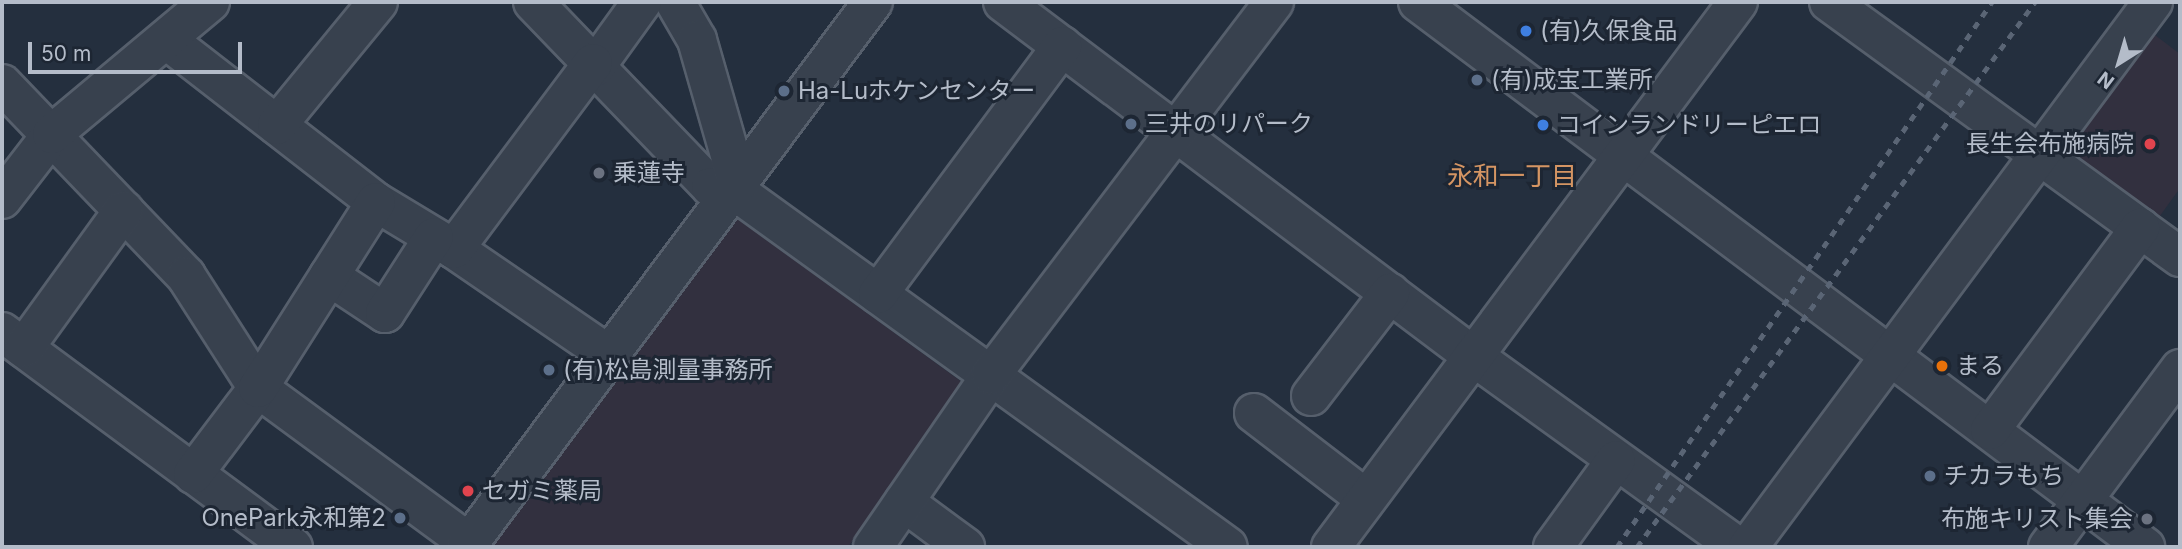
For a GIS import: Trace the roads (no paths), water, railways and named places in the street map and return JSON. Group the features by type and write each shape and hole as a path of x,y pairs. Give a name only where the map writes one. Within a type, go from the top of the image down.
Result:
{"street":[{"path":"2,199 52,134 210,2"},
{"path":"277,125 378,2"},
{"path":"533,2 711,187 736,187 878,294 1228,547"},
{"path":"329,276 385,313 594,65 642,2"},
{"path":"674,2 696,40 736,187"},
{"path":"2,84 186,276 258,388 467,545 873,2"},
{"path":"1003,2 1473,356 1738,547"},
{"path":"873,547 991,374 1274,2"},
{"path":"1418,2 2145,547"},
{"path":"1331,547 1738,2"},
{"path":"1829,2 2036,155 2180,257"},
{"path":"1748,547 2036,155 2153,2"},
{"path":"167,40 376,202 444,243 610,356"},
{"path":"878,294 1062,46"},
{"path":"193,474 258,388 376,202"},
{"path":"124,210 13,340 293,547"},
{"path":"1990,430 2140,228"},
{"path":"1311,396 1390,293"},
{"path":"2048,547 2180,369"},
{"path":"1254,413 1366,499"},
{"path":"1553,547 1616,460"},
{"path":"904,502 965,547"}],"railway":[{"path":"1617,547 1992,2"},
{"path":"1637,547 2035,2"}],"place":[{"name":"(有)久保食品","path":"1526,31"},
{"name":"(有)成宝工業所","path":"1477,80"},
{"name":"Ha-Luホケンセンター","path":"784,91"},
{"name":"三井のリパーク","path":"1131,124"},
{"name":"コインランドリーピエロ","path":"1543,125"},
{"name":"長生会布施病院","path":"2150,144"},
{"name":"乗蓮寺","path":"599,173"},
{"name":"まる","path":"1942,366"},
{"name":"(有)松島測量事務所","path":"549,370"},
{"name":"チカラもち","path":"1930,476"},
{"name":"セガミ薬局","path":"468,491"},
{"name":"OnePark永和第2","path":"400,518"},
{"name":"布施キリスト集会","path":"2147,519"}],"district":[{"name":"永和一丁目","path":"1512,176"}]}
